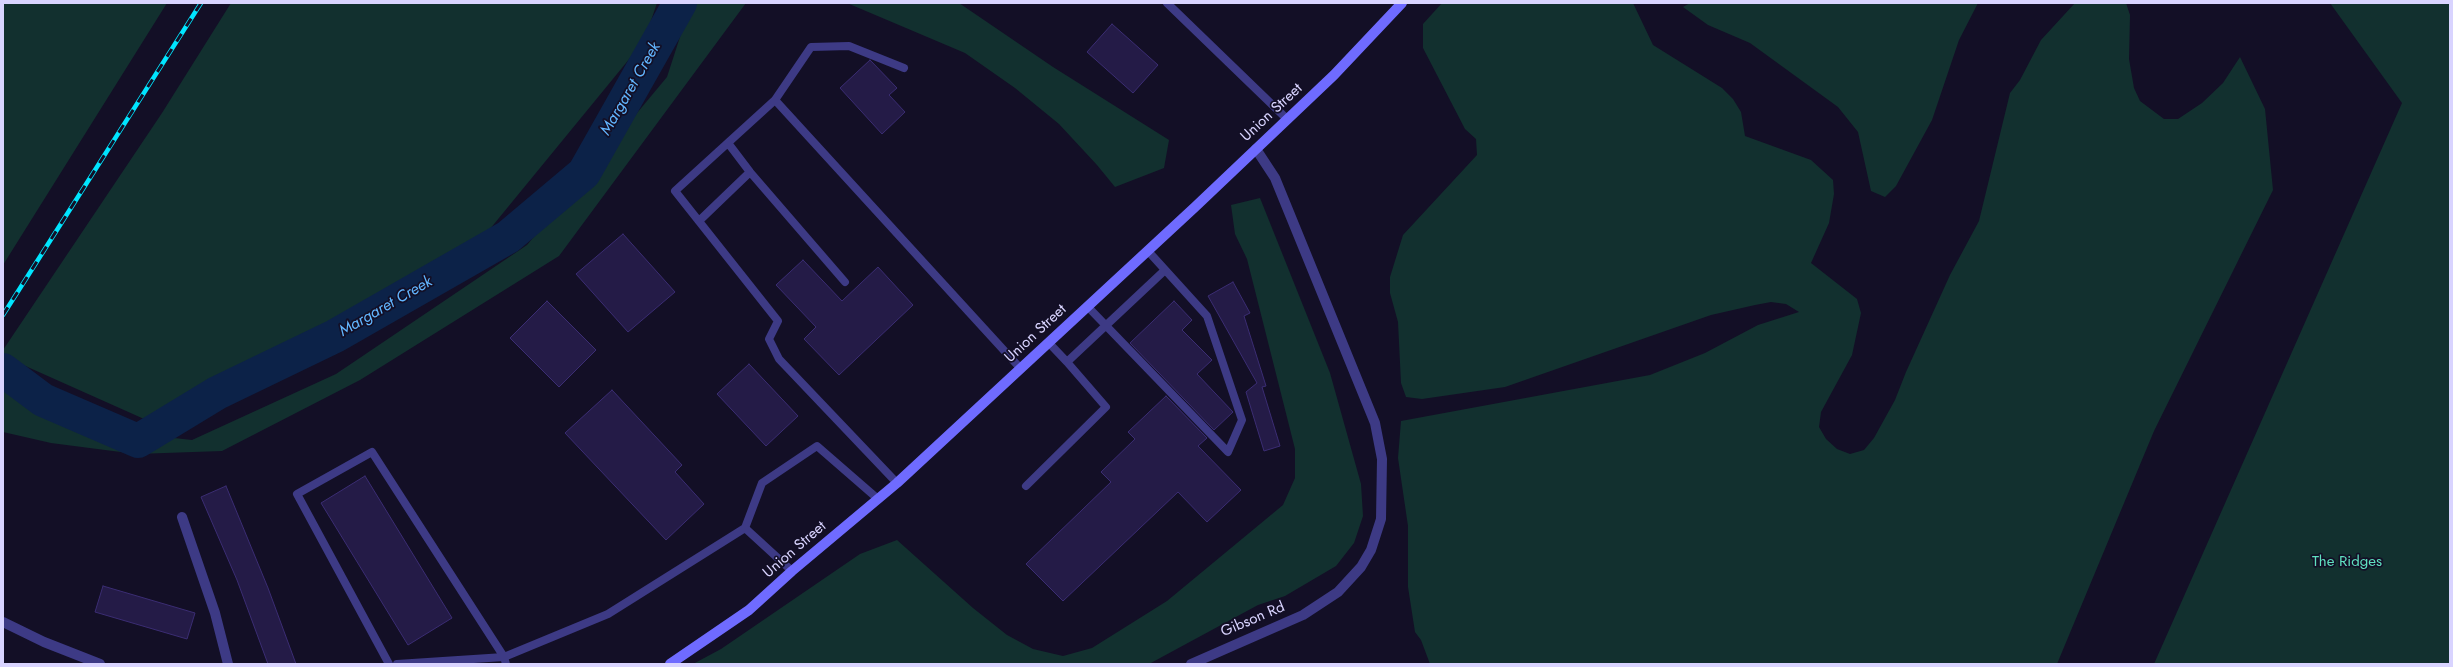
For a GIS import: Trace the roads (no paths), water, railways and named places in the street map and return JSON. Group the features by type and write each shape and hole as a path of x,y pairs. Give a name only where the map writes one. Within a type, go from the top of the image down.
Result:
{"main road":[{"name":"Union Street","path":"670,664 749,610 792,571 897,482 1088,307 1256,149 1334,75 1402,3"}],"street":[{"name":"Gibson Rd","path":"1191,664 1303,615 1338,592 1361,567 1371,550 1381,519 1382,459 1375,423 1330,308 1275,178 1256,149"},
{"path":"182,517 215,613 228,664"},
{"path":"3,622 44,642 100,664"}],"lane":[{"path":"1167,3 1287,119"},
{"path":"897,482 779,359 769,339 778,321 675,191 775,100 811,47 849,46 904,68"},
{"path":"775,100 1020,369"},
{"path":"728,143 750,172 845,282"},
{"path":"699,221 750,172"},
{"path":"1088,307 1228,452 1242,420 1207,316 1148,251"},
{"path":"1067,362 1165,270"},
{"path":"1026,486 1106,406 1049,343"},
{"path":"397,664 505,660 608,614 745,528 762,483 817,446 878,499"},
{"path":"389,664 297,494 372,452 505,660"},
{"path":"745,528 792,571"}],"waterway":[{"name":"Margaret Creek","path":"3,370 43,400 138,441 217,393 335,336 508,237 584,173 680,3"}],"railway":[{"path":"3,315 201,3"}],"park label":[{"name":"The Ridges","path":"2347,562"}]}
